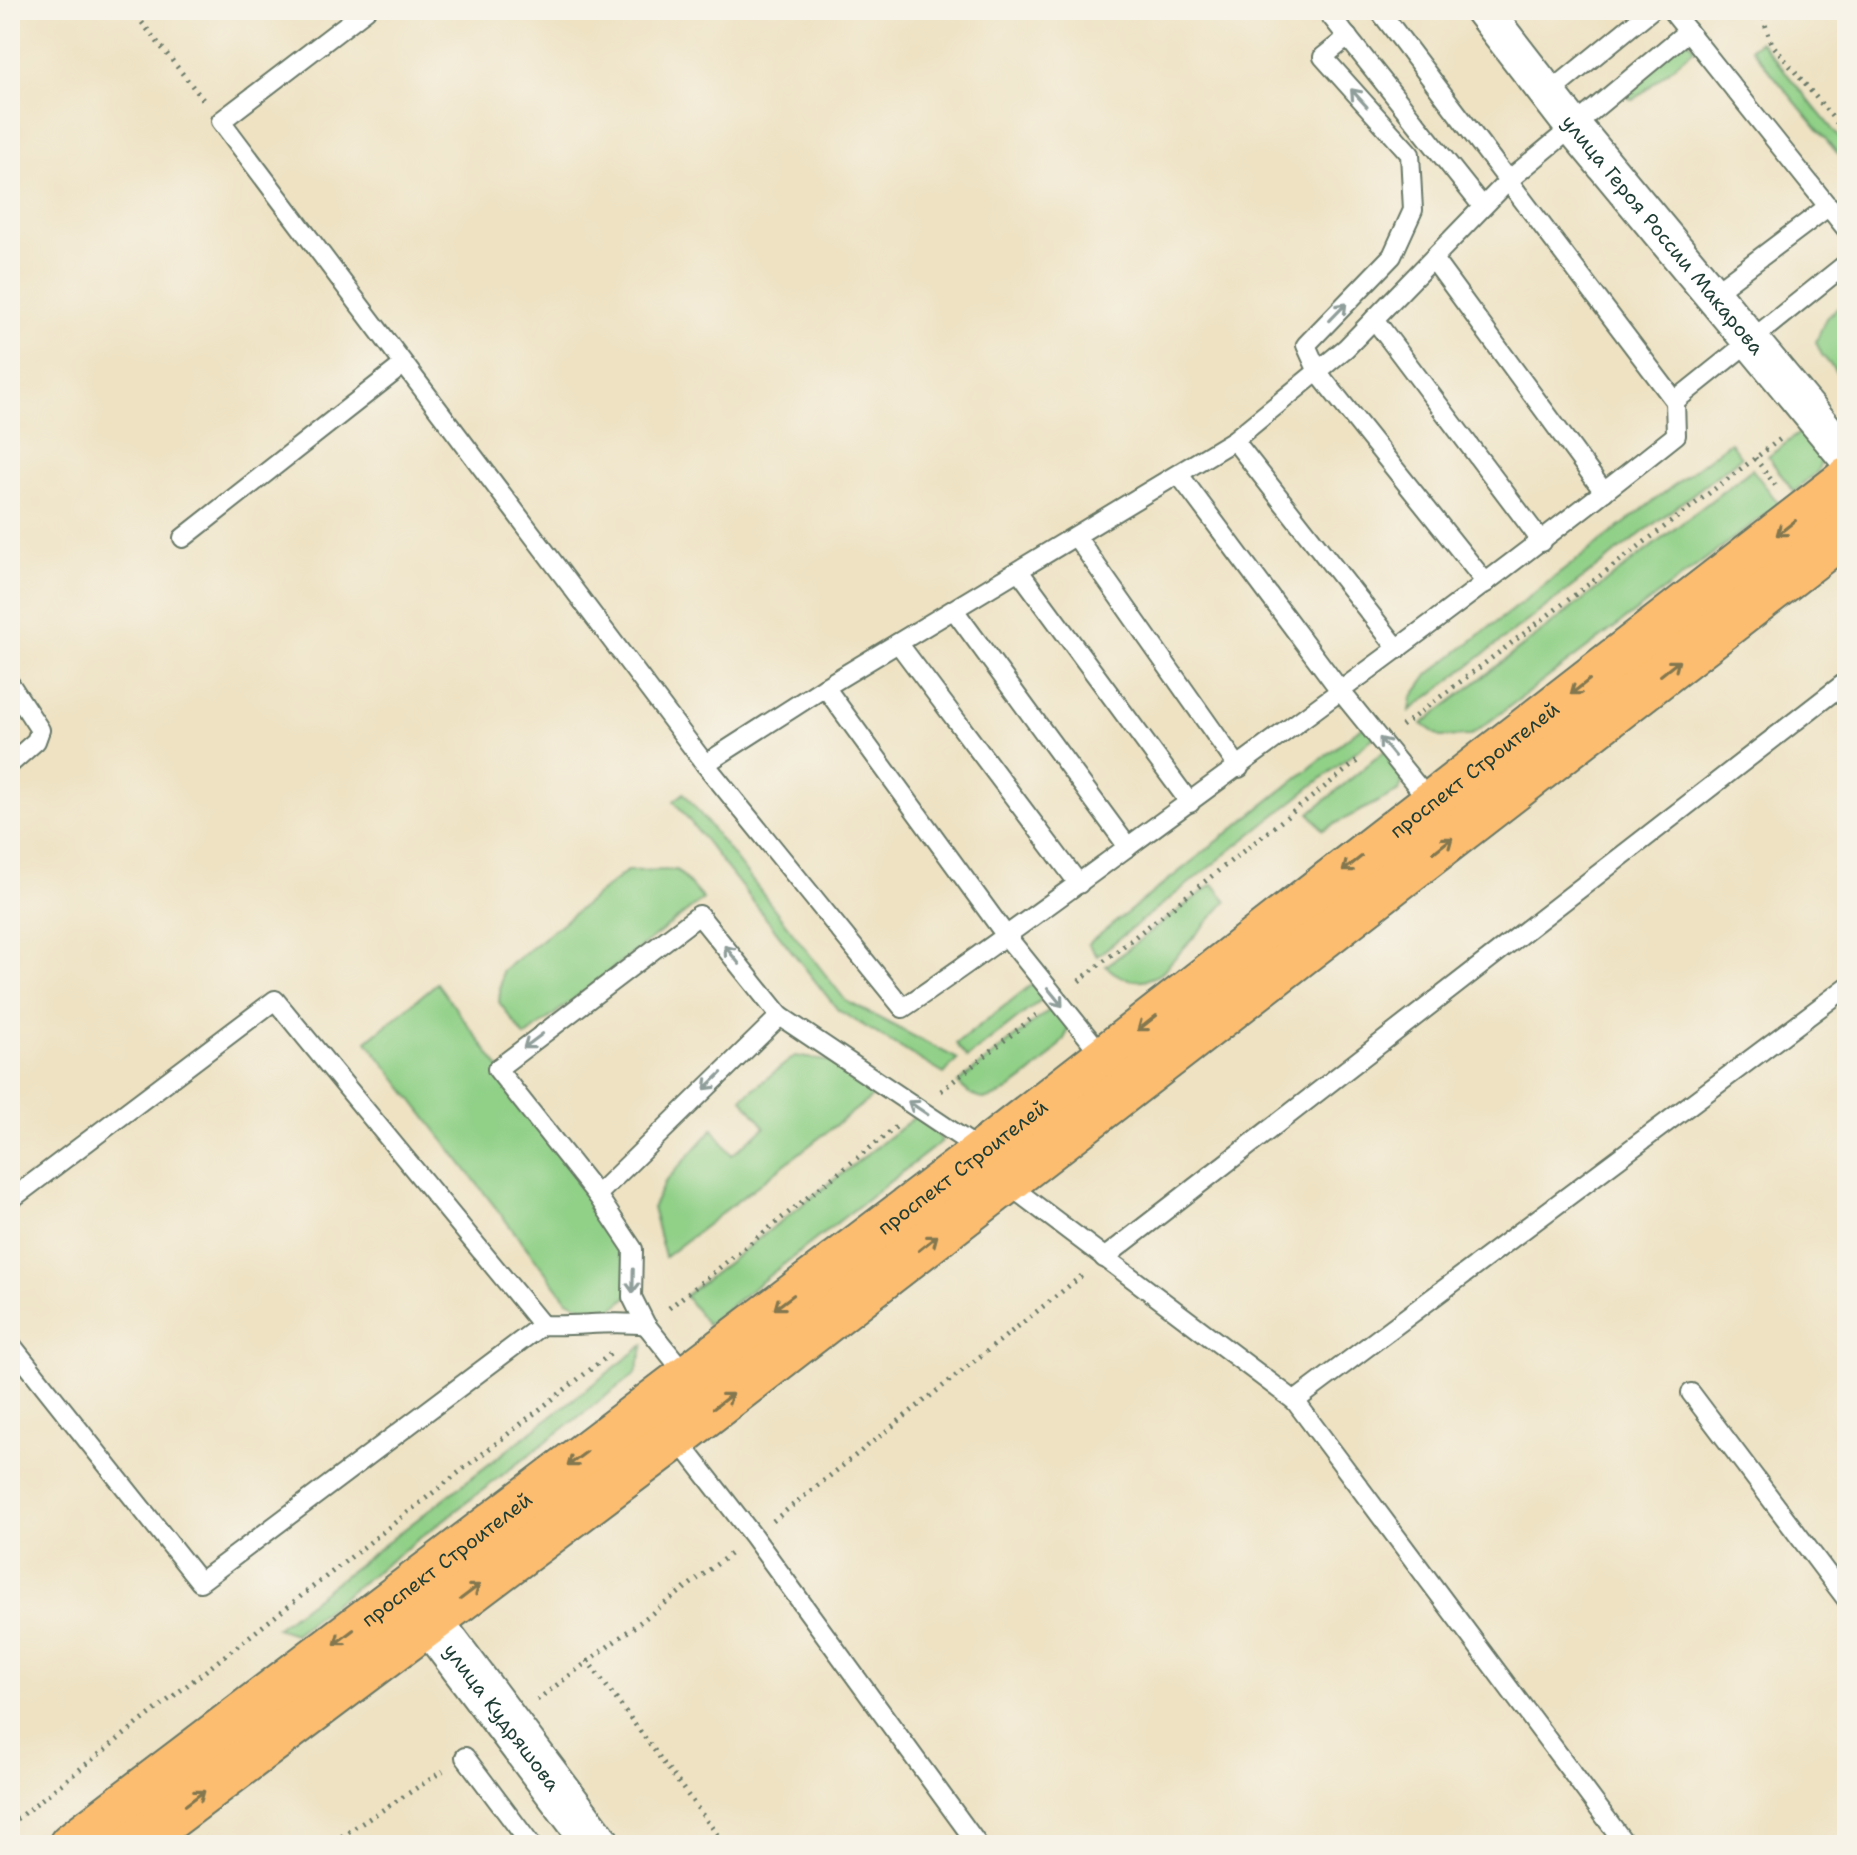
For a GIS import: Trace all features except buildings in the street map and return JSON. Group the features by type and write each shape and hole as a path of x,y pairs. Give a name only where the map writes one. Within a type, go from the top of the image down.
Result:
{"main road":[{"name":"проспект Строителей","path":"71,1845 418,1606 676,1437 994,1168 1103,1056 1847,480"},
{"name":"проспект Строителей","path":"133,1845 687,1376 994,1168 1847,531"}],"street":[{"name":"улица Героя России Макарова","path":"1483,10 1572,125 1847,457"},
{"name":"улица Кудряшова","path":"418,1606 598,1845"}],"lane":[{"path":"366,10 221,121 705,764 903,1008 1007,937 1342,693 1542,542 1676,435 1675,401 1510,179 1379,10"},
{"path":"1326,10 1482,206"},
{"path":"1548,94 1651,10"},
{"path":"1671,10 1847,230"},
{"path":"705,764 825,687 1180,476 1234,440 1319,374 1510,179 1688,31"},
{"path":"1348,37 1323,57 1410,154 1413,210 1392,256 1306,345 1319,374 1486,583"},
{"path":"1712,294 1829,206"},
{"path":"1433,259 1604,492"},
{"path":"1675,401 1847,263"},
{"path":"1374,319 1542,542"},
{"path":"183,538 403,365"},
{"path":"1234,440 1398,649"},
{"path":"1180,476 1342,693 1431,803"},
{"path":"1077,538 1239,768"},
{"path":"1019,571 1190,803"},
{"path":"954,610 1128,847"},
{"path":"898,643 1079,884"},
{"path":"1104,1258 1847,681"},
{"path":"10,684 40,730 36,741 10,764"},
{"path":"825,687 1007,937 1103,1056"},
{"path":"687,1376 646,1325 632,1297 633,1249 597,1195 497,1069 699,915 780,1016 994,1168 1104,1258 1295,1401 1626,1845"},
{"path":"1295,1401 1847,987"},
{"path":"10,1200 275,1000 542,1325"},
{"path":"597,1195 780,1016"},
{"path":"10,1343 200,1582 542,1325 588,1327 610,1320 646,1325"},
{"path":"1691,1393 1847,1600"},
{"path":"676,1437 753,1536 978,1845"},
{"path":"465,1757 531,1845"}],"path":[{"path":"132,10 221,121"},
{"path":"1760,10 1772,44 1847,135"},
{"path":"508,1723 753,1536 1104,1258"},
{"path":"587,1660 725,1845"},
{"path":"328,1845 465,1757"}],"green space":[{"path":"1685,37 1695,48 1635,99 1630,99 1624,92"},
{"path":"1760,41 1847,147 1847,165 1751,48"},
{"path":"1847,300 1847,379 1844,381 1822,355 1816,342 1826,318"},
{"path":"1807,427 1822,460 1817,472 1794,492 1768,457"},
{"path":"1730,442 1741,457 1410,711 1412,698 1429,674"},
{"path":"1752,469 1779,504 1470,736 1441,737 1422,724"},
{"path":"1373,718 1383,730 1097,956 1088,944"},
{"path":"1394,743 1405,774 1399,791 1323,830 1310,813"},
{"path":"684,793 846,1001 958,1059 944,1074 838,1010 674,801"},
{"path":"677,870 703,899 525,1037 499,1002 502,971 627,871"},
{"path":"1213,884 1227,901 1160,974 1146,980 1132,980 1119,976 1106,966"},
{"path":"1044,975 1055,989 967,1058 956,1044"},
{"path":"437,983 628,1243 632,1292 606,1316 567,1300 367,1041"},
{"path":"1063,999 1068,1014 1068,1030 1056,1049 1032,1072 1005,1092 984,1099 966,1091 958,1083"},
{"path":"795,1056 833,1062 881,1090 665,1257 652,1208 665,1182 713,1129 732,1155 765,1127 742,1098"},
{"path":"920,1113 942,1141 707,1324 685,1296"},
{"path":"644,1345 636,1373 294,1634 276,1628"}]}
